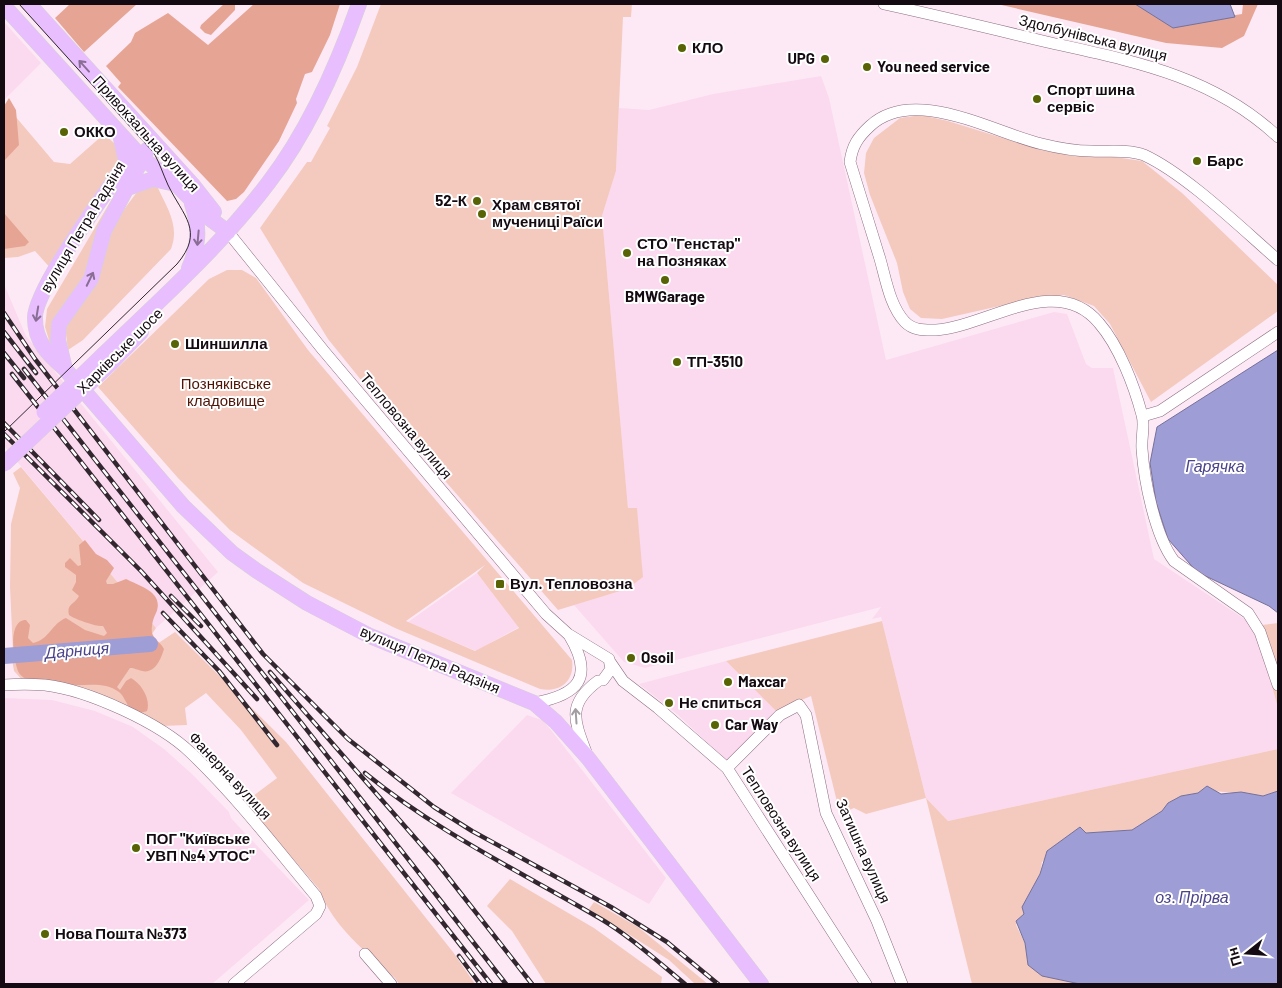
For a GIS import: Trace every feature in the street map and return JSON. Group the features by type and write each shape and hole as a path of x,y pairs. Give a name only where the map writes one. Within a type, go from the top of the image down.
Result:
{"main road":[{"name":"Привокзальна вулиця","path":"29,4 192,184 228,232"},
{"name":"Харківське шосе","path":"4,450 108,358 228,232 270,181 300,134 340,54 359,4"},
{"name":"Привокзальна вулиця","path":"4,6 142,158 176,184 192,202 228,232"},
{"name":"вулиця Петра Радзіня","path":"120,134 125,150 124,165 42,293 34,317 38,340 48,354 65,369 182,506 232,553 257,572 307,603 370,636 534,703 556,722 588,758 761,984"},
{"name":"вулиця Петра Радзіня","path":"65,369 58,340 59,324 92,279 104,231 152,140"},
{"name":"вулиця Петра Радзіня","path":"125,189 153,179 176,184"},
{"name":"Привокзальна вулиця","path":"186,274 195,255 198,240 198,223 192,202"},
{"name":"Харківське шосе","path":"4,464 108,358 222,248 228,232"}],"street":[{"name":"Здолбунівська вулиця","path":"884,4 1161,69 1214,92 1248,112 1278,137"},
{"path":"1278,260 1199,193 1162,165 1142,154 1088,151 1043,144 1009,135 965,118 931,111 910,110 886,115 874,122 860,136 852,149 850,162 895,309 906,323 920,331 963,326 1040,300 1058,300 1072,303 1088,312 1099,322 1118,350 1143,416 1142,449 1154,514 1166,551 1174,561 1248,613 1260,632 1278,685"},
{"name":"Тепловозна вулиця","path":"228,232 323,350 546,614 568,634 597,652"},
{"path":"1143,416 1160,411 1278,332"},
{"name":"Тепловозна вулиця","path":"568,634 576,647 581,669"},
{"path":"534,703 564,696 575,686 587,655 597,652 608,659 611,669 600,681 584,692 575,712 588,758"},
{"name":"Тепловозна вулиця","path":"608,659 623,681 658,708 728,768 866,984"},
{"path":"581,669 589,680 623,681"},
{"name":"Фанерна вулиця","path":"4,685 46,685 78,693 119,708 164,732 192,753 316,896 320,906 316,914 234,984"},
{"name":"Затишна вулиця","path":"728,768 780,715 799,705 806,715 826,813 877,921 902,984"},
{"path":"365,954 391,984"}],"shaded area":[{"path":"70,4 137,4 84,52 55,18"},
{"path":"224,4 235,4 235,10 211,35 205,33 200,28 201,25"},
{"path":"254,4 340,4 330,35 312,72 305,74 296,99 297,103 279,141 244,192 236,199 227,201 118,87 121,83 106,66 131,42 135,33 168,13 208,45"},
{"path":"997,4 1148,4 1185,23 1242,14 1243,4 1258,4 1244,36 1222,48 1166,43"},
{"path":"4,22 41,63 4,100"},
{"path":"821,76 829,98 886,360 1054,312 1067,314 1086,364 1092,368 1113,368 1154,559 1255,626 1278,708 1278,749 948,821 926,798 881,617 872,619 881,607 645,668 624,662 574,605 627,589 637,508 628,509 602,216 616,171 619,108 649,110 713,94"},
{"path":"9,98 16,110 19,145 4,161 4,106"},
{"path":"4,213 29,242 25,246 4,249"},
{"path":"4,284 26,336 218,572 156,628 4,446"},
{"path":"85,540 96,554 107,560 114,568 106,581 107,584 113,584 126,579 144,587 157,600 158,606 152,633 164,649 161,657 157,665 150,670 142,671 130,668 117,687 120,690 126,681 131,678 135,681 147,697 147,711 135,712 129,707 119,692 107,686 70,685 27,680 18,670 13,640 16,626 20,622 26,620 30,625 28,638 33,643 43,639 61,620 66,618 85,630 104,636 107,633 103,626 76,619 69,615 68,611 79,596 72,590 76,582 76,575 65,567 65,563 70,558 78,566 81,565 79,545"},
{"path":"477,573 519,627 476,651 408,622"},
{"path":"726,661 776,711 728,762 677,714 639,684"},
{"path":"4,698 52,700 95,711 133,727 164,749 193,775 309,900 212,984 4,984"},
{"path":"527,715 542,720 551,730 666,878 649,904 451,793"}],"green space":[{"path":"381,4 632,4 631,17 623,17 616,171 602,216 628,508 637,508 643,577 627,589 558,610 411,442 328,339 260,228 307,162 311,162 330,128 327,126 357,67"},
{"path":"4,103 54,162 70,164 104,134 114,143 121,156 53,271 35,251 18,257 4,258"},
{"path":"921,115 948,121 1041,150 1075,156 1108,156 1142,161 1182,193 1278,285 1278,311 1151,402 1110,324 1094,306 1064,295 1013,303 942,319 921,318 910,309 903,292 897,263 870,195 864,173 866,153 874,138 900,118"},
{"path":"126,175 93,269 53,353 45,327 47,309"},
{"path":"148,185 158,188 171,217 174,233 171,249 83,340 68,350 65,326 105,247 114,223 137,192"},
{"name":"Позняківське кладовище","path":"227,270 242,270 256,278 308,350 572,660 571,674 565,684 554,689 540,689 395,628 303,583 230,530 178,478 98,387 209,279","holes":["485,565 477,573 519,628 475,651 406,621"]},
{"path":"21,467 156,628 148,640 13,652 10,587 11,524 20,488 13,473"},
{"path":"882,621 926,798 866,814 854,808 840,814 811,696 776,711 726,661"},
{"path":"1278,623 1278,708 1255,626"},
{"path":"175,632 286,742 453,952 475,984 399,984 395,978 351,938 325,903 319,889 246,804 249,799 277,778 241,730 206,693 185,708 187,725 162,726 117,703 24,682 14,671 12,659 151,648"},
{"path":"1278,749 1278,791 1263,796 1214,791 1181,796 1168,803 1163,811 1132,830 1086,833 1080,827 1042,862 1040,874 1023,907 1024,914 1016,925 1025,943 1028,965 1080,984 972,984 926,798 948,821"},
{"path":"510,879 594,928 662,977 661,984 546,984 512,931 487,906"},
{"path":"594,902 638,927 708,984 695,984 669,960 589,909"}],"water":[{"path":"1135,4 1230,4 1235,17 1173,28"},
{"name":"Гарячка","path":"1278,350 1278,613 1269,606 1197,572 1168,539 1156,502 1150,463 1157,427"},
{"name":"оз. Прірва","path":"1207,786 1221,794 1241,792 1263,796 1278,791 1278,984 1080,984 1042,976 1028,965 1025,943 1016,921 1024,914 1022,907 1040,874 1047,851 1080,827 1086,833 1132,830 1162,811 1168,803 1181,796 1198,793"}],"waterway":[{"name":"Дарниця","path":"4,656 150,644"}],"tram line":[{"path":"4,432 177,264 190,242 189,224 168,185 154,153 19,4"}],"railway":[{"path":"4,313 35,359 263,654 348,739 434,807 472,831 611,907 667,942 718,984"},
{"path":"4,332 36,373"},
{"path":"4,353 24,378"},
{"path":"24,369 506,984"},
{"path":"12,374 491,984"},
{"path":"4,423 99,520"},
{"path":"4,434 141,571 257,699"},
{"path":"171,596 201,626"},
{"path":"163,613 219,671 277,745"},
{"path":"270,672 437,863 532,984"},
{"path":"365,773 450,833 612,926 685,984"},
{"path":"459,956 480,984"}],"place":[{"name":"КЛО","path":"682,48"},
{"name":"UPG","path":"825,59"},
{"name":"You need service","path":"867,67"},
{"name":"Спорт шина сервіс","path":"1037,99"},
{"name":"ОККО","path":"64,132"},
{"name":"Барс","path":"1197,161"},
{"name":"52-К","path":"477,201"},
{"name":"Храм святої мучениці Раїси","path":"482,214"},
{"name":"СТО \"Генстар\" на Позняках","path":"627,253"},
{"name":"BMWGarage","path":"665,280"},
{"name":"Шиншилла","path":"175,344"},
{"name":"ТП-3510","path":"677,362"},
{"name":"Вул. Тепловозна","path":"500,584"},
{"name":"Osoil","path":"631,658"},
{"name":"Maxcar","path":"728,682"},
{"name":"Не спиться","path":"669,703"},
{"name":"Car Way","path":"715,725"},
{"name":"ПОГ \"Київське УВП №4 УТОС\"","path":"136,848"},
{"name":"Нова Пошта №373","path":"45,934"}]}
